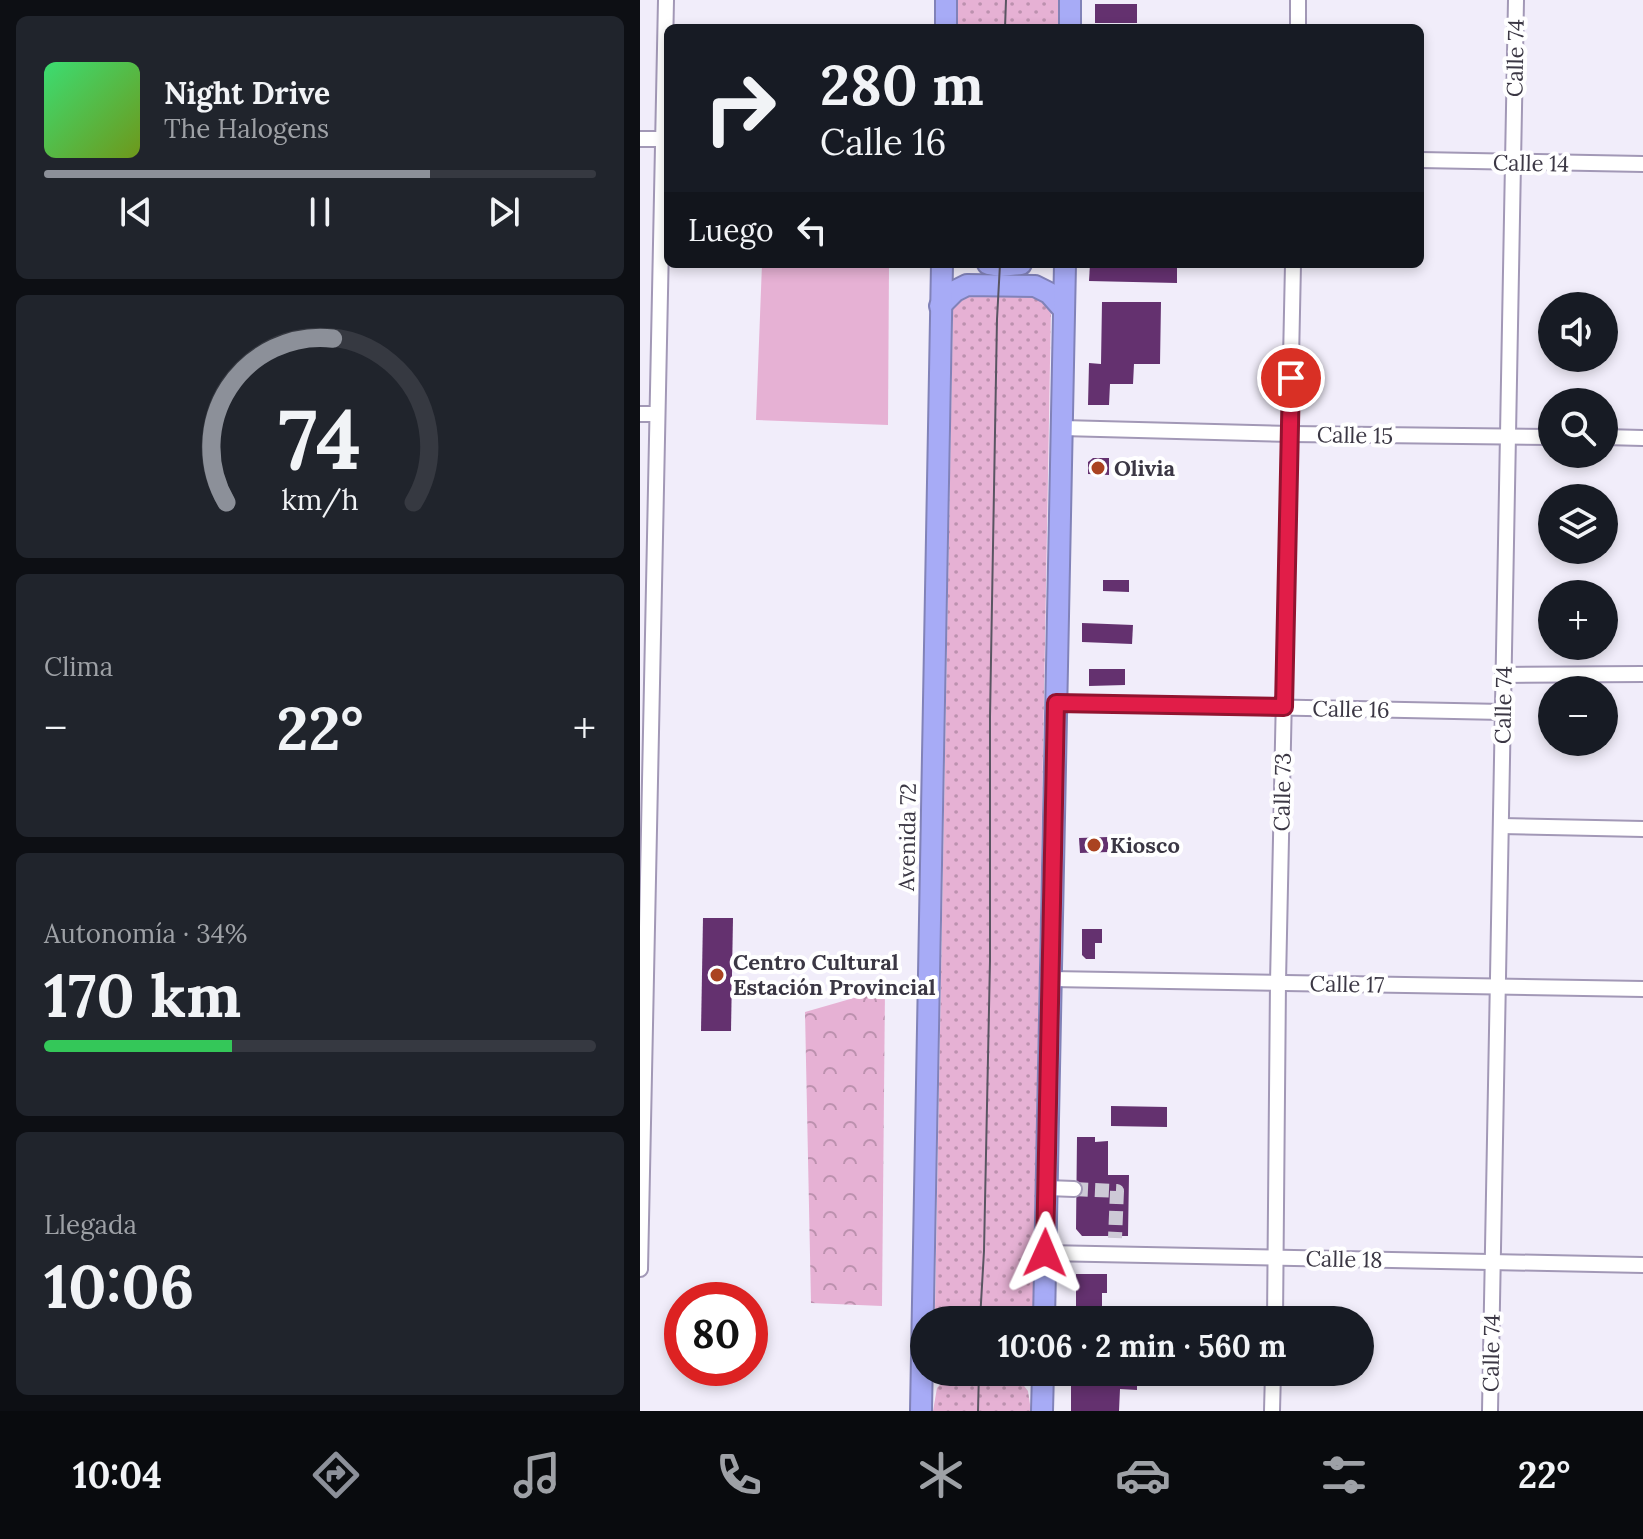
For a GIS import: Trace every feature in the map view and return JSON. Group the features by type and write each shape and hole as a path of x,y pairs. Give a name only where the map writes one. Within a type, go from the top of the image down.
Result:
{"highway":[{"path":"946,0 946,24"},
{"path":"1070,0 1070,24"},
{"name":"Avenida 72","path":"926,1306 942,268"},
{"path":"1043,1306 1065,268"},
{"path":"940,306 955,291 967,285 1035,286 1049,293 1064,310"},
{"path":"921,1404 931,1386"}],"street":[{"path":"665,24 666,0"},
{"path":"1298,0 1298,24"},
{"name":"Calle 74","path":"1490,1411 1516,0"},
{"path":"640,1269 646,690 657,414 664,93"},
{"path":"640,139 663,139"},
{"name":"Calle 14","path":"1424,160 1643,164"},
{"name":"Calle 73","path":"1275,1306 1278,982 1293,268"},
{"path":"640,414 657,414"},
{"name":"Calle 15","path":"1062,428 1538,437"},
{"path":"1618,437 1643,438"},
{"path":"1503,675 1643,674"},
{"name":"Calle 16","path":"1056,703 1503,712"},
{"path":"1501,826 1643,829"},
{"name":"Calle 17","path":"1051,979 1643,989"},
{"path":"1047,1188 1074,1189"},
{"path":"1115,1238 1115,1254"},
{"name":"Calle 18","path":"1045,1253 1643,1265"},
{"path":"1272,1411 1273,1386"}],"green space":[{"path":"955,0 1059,0 1059,24 955,24"},
{"path":"762,268 889,268 888,425 756,420"},
{"path":"1038,293 1051,307 1033,1306 935,1306 953,308 963,294"},
{"path":"885,989 882,1306 811,1303 805,1012"},
{"path":"1024,1386 1028,1391 1031,1411 933,1411 937,1388"}],"building":[{"path":"1095,4 1137,4 1137,23 1095,23"},
{"path":"1090,268 1177,268 1177,283 1089,281"},
{"path":"1102,302 1161,302 1160,364 1134,364 1133,384 1110,384 1109,405 1088,405 1089,363 1101,364"},
{"name":"Olivia","path":"1093,458 1109,458 1109,475 1088,474 1088,462"},
{"path":"1103,580 1129,580 1129,592 1103,591"},
{"path":"1082,623 1133,625 1132,644 1082,642"},
{"path":"1089,669 1125,669 1125,685 1089,686"},
{"name":"Kiosco","path":"1108,837 1108,852 1080,853 1079,838"},
{"name":"Centro Cultural Estación Provincial","path":"703,918 733,918 731,1031 701,1031"},
{"path":"1082,929 1102,929 1102,943 1095,943 1095,959 1086,959 1082,955"},
{"path":"1111,1106 1167,1107 1167,1127 1111,1126"},
{"path":"1077,1137 1095,1137 1095,1142 1108,1141 1108,1175 1129,1175 1128,1236 1082,1236 1076,1229"},
{"path":"1076,1274 1107,1274 1107,1293 1102,1293 1102,1306 1076,1306"},
{"path":"1071,1386 1137,1386 1137,1390 1120,1389 1119,1411 1071,1411"}],"tunnel":[{"path":"1074,1189 1117,1191 1115,1238"}],"tram line":[{"path":"1005,24 1006,0"},
{"path":"981,1306 990,961 990,717 1000,268"},
{"path":"978,1411 979,1386"}],"place":[{"name":"Olivia","path":"1098,468"},
{"name":"Kiosco","path":"1094,845"},
{"name":"Centro Cultural Estación Provincial","path":"717,975"}],"route":[{"path":"1045,1253 1056,703 1284,707 1291,378"}]}
